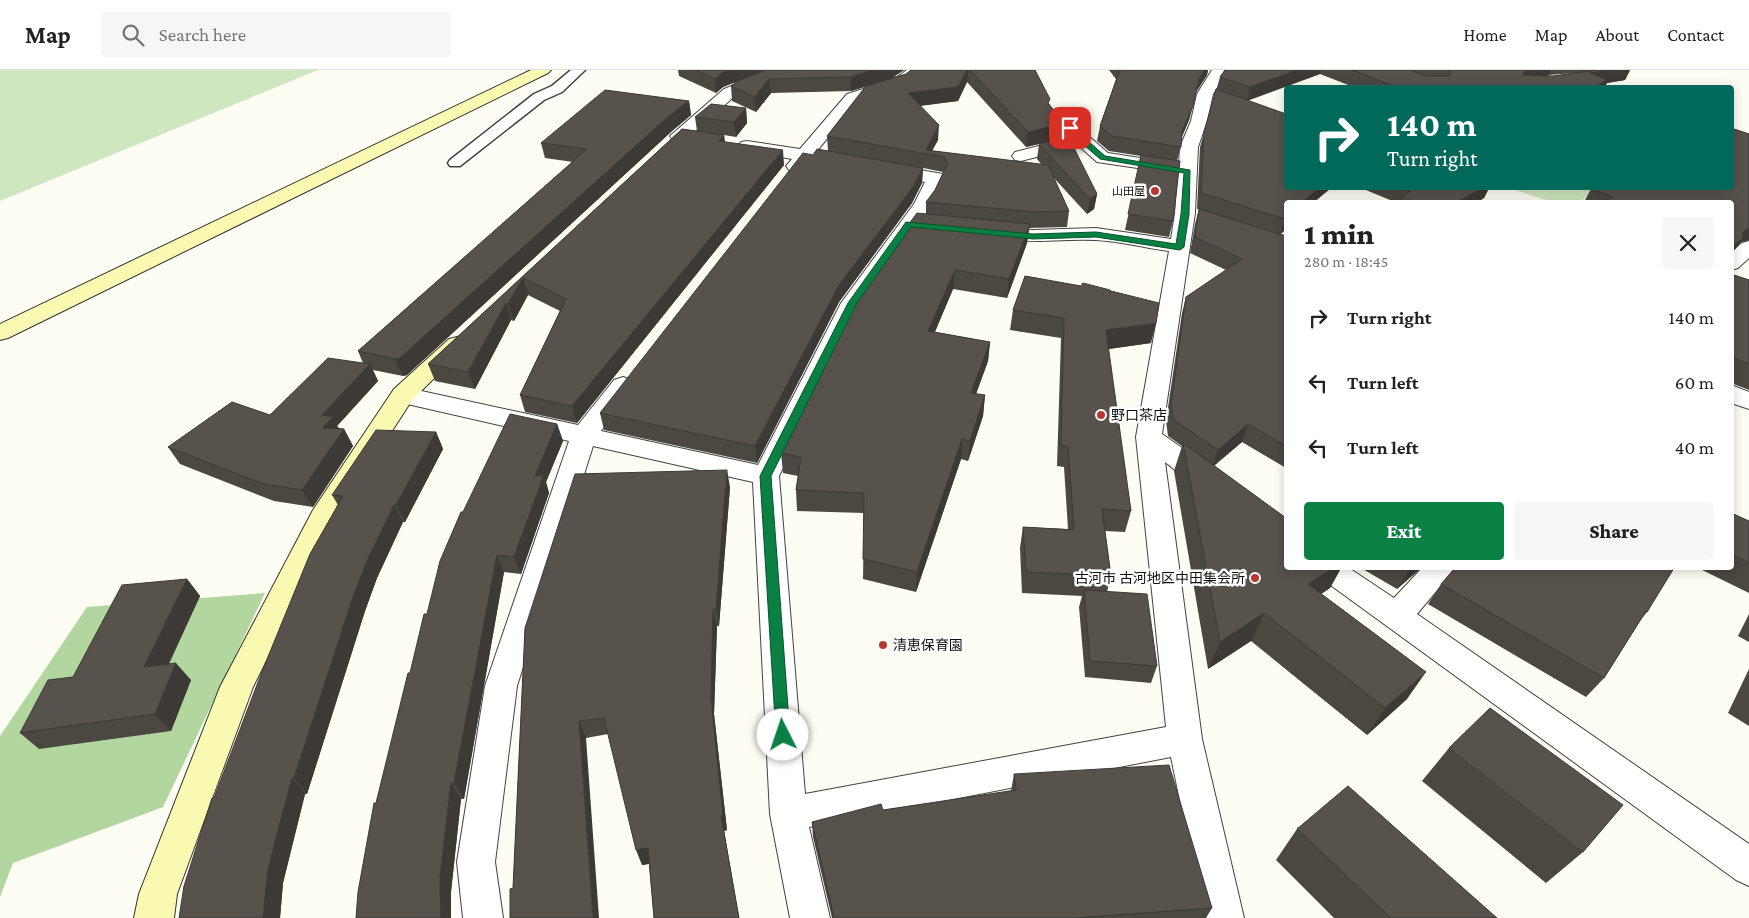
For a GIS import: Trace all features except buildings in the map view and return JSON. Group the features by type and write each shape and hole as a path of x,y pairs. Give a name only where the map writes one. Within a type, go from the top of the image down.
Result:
{"street":[{"path":"0,333 543,70"},
{"path":"659,154 689,137 730,92 784,70"},
{"path":"780,186 804,154 852,98 899,83 917,70"},
{"path":"1220,70 1205,94 1199,122 1189,147 1188,171 1194,216 1180,247 1149,438 1185,739 1224,918"},
{"path":"1205,94 1223,100"},
{"path":"1056,116 1103,158 1188,171"},
{"path":"1021,156 1083,140"},
{"path":"727,143 804,154 936,178 923,205 919,225 852,303 766,476 788,814 810,918"},
{"path":"976,231 1033,236 1096,234 1180,247"},
{"path":"1734,261 1749,247"},
{"path":"154,918 158,894 238,687 327,510 404,395 476,326"},
{"path":"483,918 476,862 501,686 584,435 639,365"},
{"path":"1734,394 1749,400"},
{"path":"404,395 766,476"},
{"path":"1149,438 1230,496"},
{"path":"1331,570 1749,866"},
{"path":"1396,617 1437,570"},
{"path":"788,814 1185,739"}],"lane":[{"path":"456,163 539,97 557,89 584,72"}],"green space":[{"path":"0,70 318,70 0,201"},
{"path":"1515,190 1595,190 1582,200 1546,200"},
{"path":"265,593 163,807 13,863 0,897 0,736 87,607"}],"place":[{"name":"山田屋","path":"1155,191"},
{"name":"野口茶店","path":"1101,415"},
{"name":"古河市 古河地区中田集会所","path":"1255,578"},
{"name":"清恵保育園","path":"883,645"}],"route":[{"path":"783,735 766,476 852,303 909,224 1033,236 1096,234 1180,247 1185,214 1188,171 1103,158 1070,128"}]}
